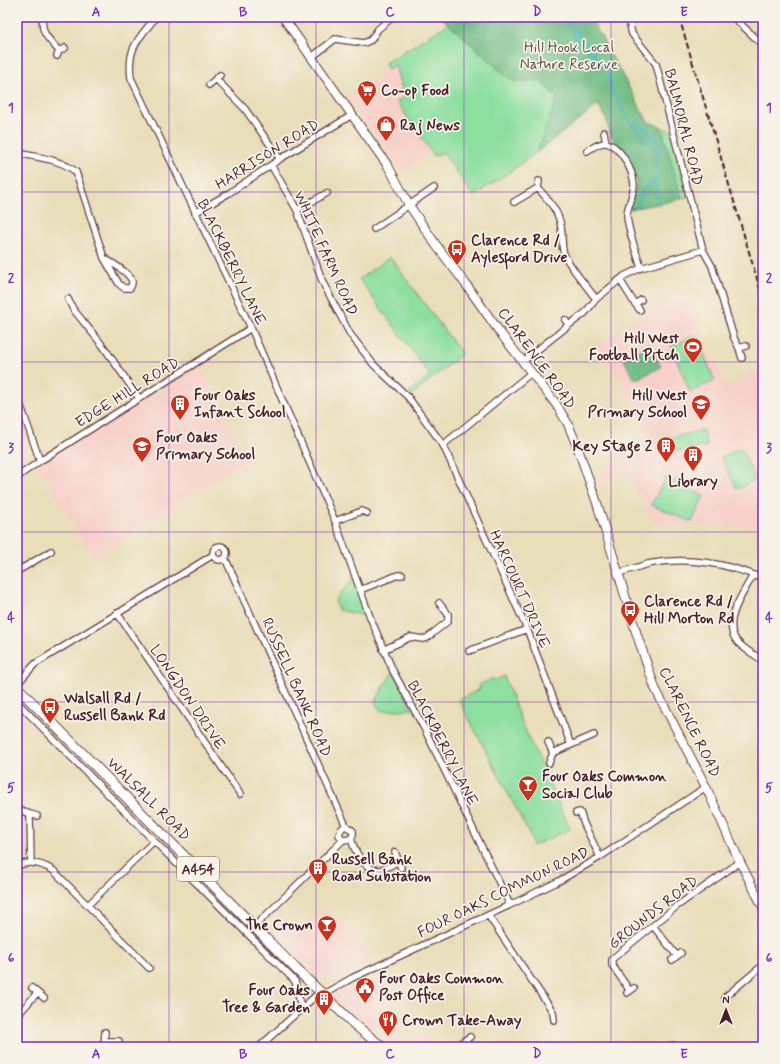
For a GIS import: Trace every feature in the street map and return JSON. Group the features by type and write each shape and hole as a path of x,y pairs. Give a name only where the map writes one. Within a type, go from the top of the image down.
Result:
{"main road":[{"name":"WALSALL ROAD","path":"17,685 296,969 354,1024 382,1047"}],"street":[{"path":"44,17 42,25 44,32 58,53 65,48"},
{"name":"BLACKBERRY LANE","path":"156,17 134,44 129,65 131,78 251,328 334,521 392,671 434,748 510,905"},
{"name":"CLARENCE ROAD","path":"283,17 388,166 409,204 436,245 522,362 556,404 571,431 597,503 637,635 655,688 706,787 740,862 763,907"},
{"name":"BALMORAL ROAD","path":"628,17 632,34 656,64 703,250 712,266 727,317 742,358"},
{"path":"733,17 763,45"},
{"path":"312,57 335,39 364,43 371,40 378,29 390,18"},
{"path":"209,85 218,77 245,109 280,159"},
{"name":"HARRISON ROAD","path":"195,213 352,115"},
{"path":"604,132 606,143"},
{"path":"587,151 601,143 606,143 619,150 628,165 634,185 627,214 628,223 641,268"},
{"path":"17,153 58,162 70,166 76,172 104,258 119,284 124,288 130,288 133,284 132,279 104,258"},
{"name":"WHITE FARM ROAD","path":"271,165 297,210 323,283 350,334 374,365 408,397 443,445"},
{"path":"539,181 538,188 554,207 558,216 561,226 563,248 567,260 596,300"},
{"path":"374,229 434,188"},
{"path":"514,202 538,188"},
{"path":"297,210 328,193"},
{"path":"522,362 585,313 596,300 624,276 641,268 703,250"},
{"path":"620,280 638,302 640,310"},
{"path":"68,299 73,309 103,346 139,398"},
{"path":"565,320 569,325"},
{"name":"EDGE HILL ROAD","path":"17,477 251,328"},
{"path":"739,348 746,346"},
{"path":"443,445 531,373"},
{"path":"17,395 40,461"},
{"name":"HARCOURT DRIVE","path":"443,445 527,629 571,745"},
{"path":"334,521 362,511 367,513"},
{"name":"RUSSELL BANK ROAD","path":"17,685 35,664 213,555 214,548 221,545 227,550 228,553 226,558 346,826 353,831 351,838"},
{"path":"17,564 21,569 51,551"},
{"path":"213,555 218,560 226,558"},
{"path":"618,573 649,564 684,561 724,566 763,579"},
{"path":"360,590 398,575 402,575"},
{"path":"753,575 734,611 732,628 736,640 763,660"},
{"path":"383,650 412,637 422,640 427,638 448,621 448,614 439,603"},
{"name":"LONGDON DRIVE","path":"117,613 240,794"},
{"path":"469,651 527,629"},
{"name":"WALSALL ROAD","path":"17,702 295,981 300,1003 303,1008"},
{"path":"549,763 553,753 594,735"},
{"path":"548,742 553,753"},
{"name":"FOUR OAKS COMMON ROAD","path":"259,1047 322,993 555,883 600,857 706,787"},
{"path":"17,809 37,816"},
{"path":"580,812 584,824 600,857"},
{"path":"30,814 31,863"},
{"path":"343,840 339,835 339,832 346,826"},
{"path":"255,926 343,840 351,838 354,849 361,859 370,867 379,872 398,861"},
{"path":"88,905 154,841"},
{"path":"395,852 401,868"},
{"name":"GROUNDS ROAD","path":"630,991 612,965 612,959 677,906 740,862"},
{"path":"17,866 31,863 44,865 54,871 149,968"},
{"path":"488,915 553,1012 554,1020"},
{"path":"653,926 677,956"},
{"path":"725,996 763,965"},
{"path":"32,988 44,998"},
{"path":"17,1016 38,993"},
{"path":"105,1032 104,1044 119,1041"},
{"path":"459,1047 462,1042 470,1037"},
{"path":"667,1047 673,1045 677,1047"}],"shaded area":[{"path":"395,64 405,96 397,103 431,152 401,173 367,123 364,124 346,97"},
{"name":"Hill West Primary School","path":"683,291 726,388 763,366 763,530 758,527 659,525 645,510 626,470 597,485 595,477 646,440 627,391 596,345"},
{"name":"Four Oaks Primary School","path":"200,366 246,460 93,558 38,466"},
{"path":"323,906 360,939 371,964 338,979 316,975 270,928 272,920 278,914 296,933"},
{"path":"375,975 398,1010 397,1012 403,1021 398,1029 408,1042 423,1033 440,1047 389,1047 366,1030 332,998 339,991"}],"green space":[{"path":"441,17 590,17 648,122 671,131 687,197 630,209 637,183 624,151 611,136 605,116 598,104 521,163 473,196 443,152 434,156 397,102 405,96 395,65 388,69 385,63 448,24"},
{"name":"Hill Hook Local Nature Reserve","path":"441,17 590,17 648,122 661,126 682,199 630,209 637,183 624,151 611,136 606,118 599,104 537,152 557,98 541,81 512,81"},
{"path":"390,257 462,354 412,395 409,393 430,375 359,279"},
{"name":"Hill West Football Pitch","path":"696,335 715,381 690,392 671,346"},
{"path":"649,344 661,367 635,380 624,360"},
{"path":"703,430 707,446 679,451 673,446 671,448 664,442 664,439"},
{"path":"741,448 756,480 737,489 721,457"},
{"path":"666,478 675,482 677,478 691,485 690,489 704,496 692,522 651,505"},
{"path":"355,577 370,617 338,610 335,600"},
{"path":"393,671 413,709 381,711 375,702"},
{"path":"504,676 521,721 570,829 533,846 531,837 459,700 480,689 479,685 493,678 494,681"}],"waterway":[{"path":"561,17 577,32 580,37 594,48 596,61 608,72 609,74 607,78 612,82 610,89 618,98 620,107 640,135 652,147 656,148 656,178 645,187 636,208"},
{"path":"575,30 573,32 580,46 584,46 585,49 595,53"},
{"path":"632,124 636,121 638,122 657,140 659,146 666,147"},
{"path":"654,180 660,206"}],"railway":[{"path":"679,17 763,299"}],"place":[{"name":"Co-op Food","path":"367,107"},
{"name":"Raj News","path":"386,142"},
{"name":"Clarence Rd / Aylesford Drive","path":"457,266"},
{"name":"Hill West Football Pitch","path":"693,364"},
{"name":"Four Oaks Infant School","path":"180,421"},
{"name":"Hill West Primary School","path":"701,421"},
{"name":"Four Oaks Primary School","path":"142,463"},
{"name":"Key Stage 2","path":"666,463"},
{"name":"Library","path":"693,472"},
{"name":"Clarence Rd / Hill Morton Rd","path":"630,627"},
{"name":"Walsall Rd / Russell Bank Rd","path":"50,724"},
{"name":"Four Oaks Common Social Club","path":"528,802"},
{"name":"Russell Bank Road Substation","path":"318,885"},
{"name":"The Crown","path":"327,942"},
{"name":"Four Oaks Common Post Office","path":"365,1004"},
{"name":"Four Oaks Tree & Garden","path":"324,1016"},
{"name":"Crown Take-Away","path":"388,1037"}]}
